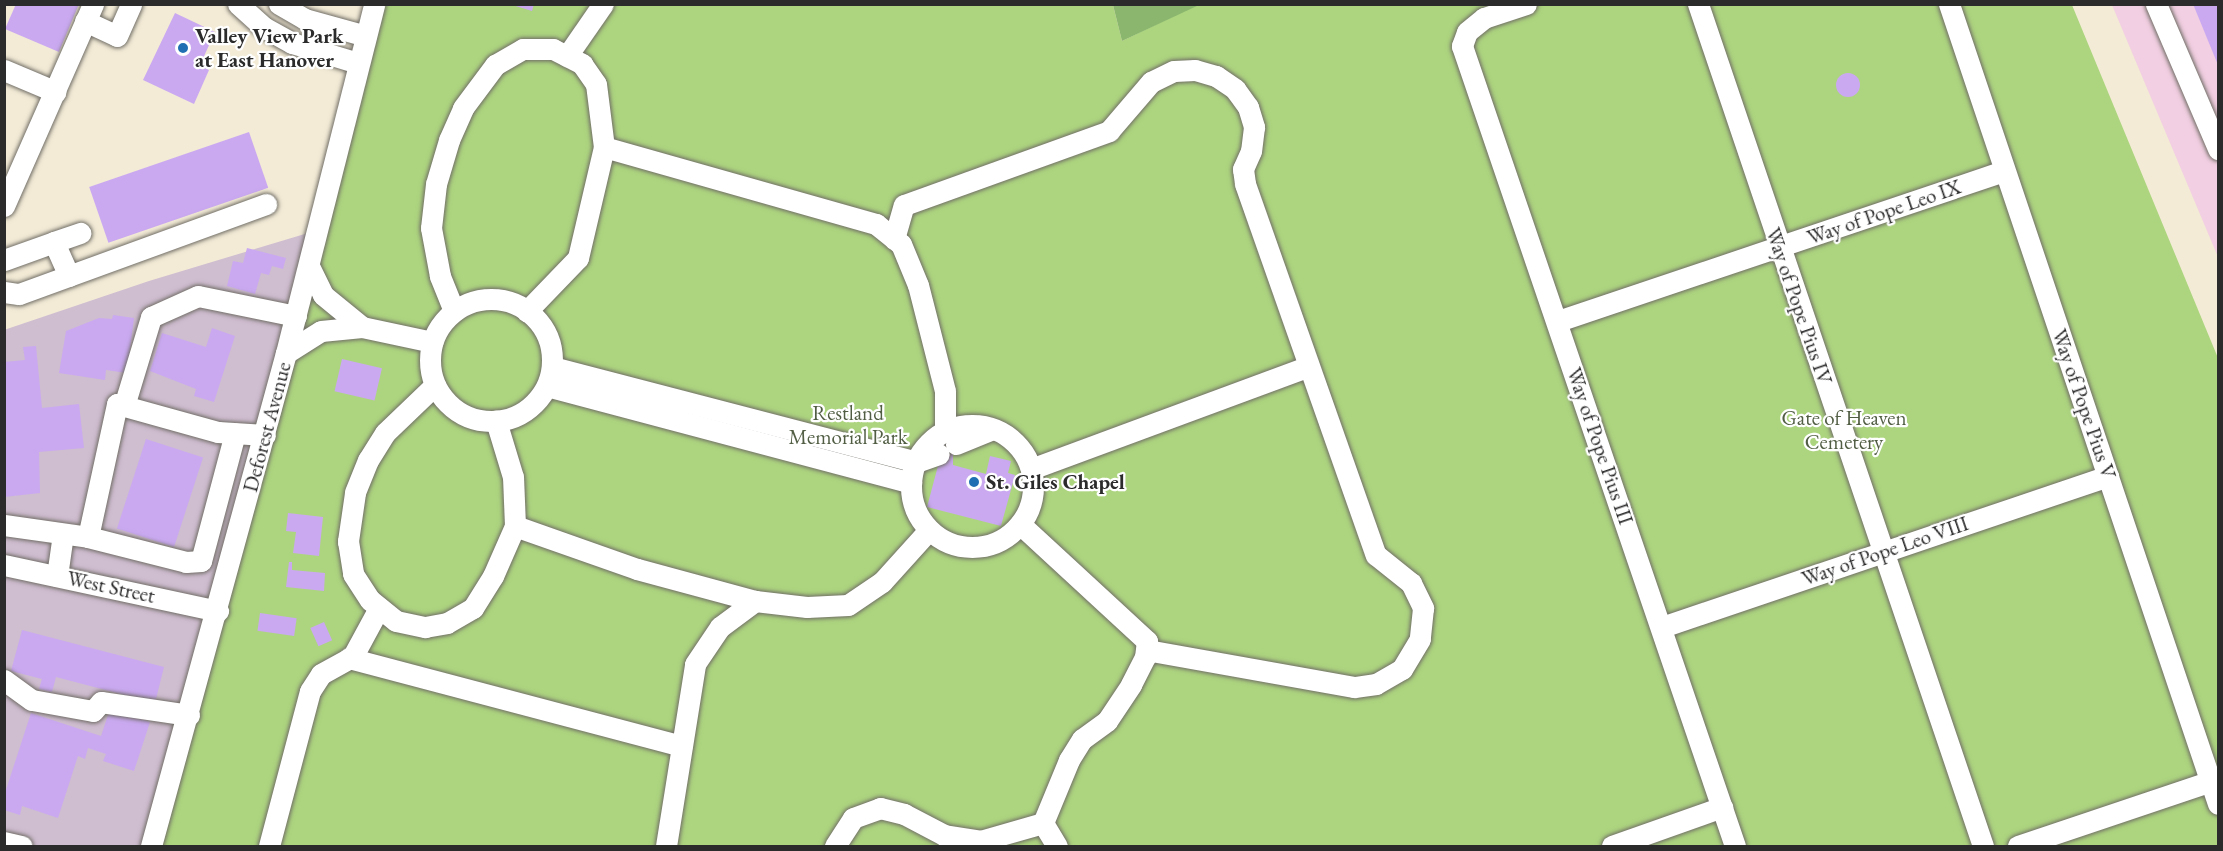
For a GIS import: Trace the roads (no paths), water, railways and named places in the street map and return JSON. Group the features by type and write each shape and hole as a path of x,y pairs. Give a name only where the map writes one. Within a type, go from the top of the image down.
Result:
{"street":[{"path":"4,206 89,13 117,36 131,4"},
{"path":"238,4 265,28 292,43 358,63"},
{"path":"279,4 305,20 366,36"},
{"name":"Deforest Avenue","path":"152,846 265,435 374,4"},
{"path":"567,56 603,4"},
{"name":"Way of Pope Pius III","path":"1526,4 1484,18 1467,32 1462,46 1558,321 1735,846"},
{"name":"Way of Pope Pius IV","path":"1698,4 1983,846"},
{"name":"Way of Pope Pius V","path":"1949,4 2108,476 2211,768 2218,804"},
{"path":"2156,4 2218,149"},
{"path":"454,311 440,276 431,228 436,184 463,108 495,65 523,49 553,50 582,64 596,84 604,147 578,258 527,311"},
{"path":"4,70 56,92"},
{"path":"894,238 904,205 915,199 1109,131 1151,81 1174,71 1195,70 1216,76 1236,89 1248,107 1254,128 1251,151 1243,169 1245,184 1376,555 1411,583 1423,608 1420,639 1402,669 1376,684 1354,687 1146,650"},
{"path":"604,147 876,224 901,244 918,285 945,391 947,443"},
{"name":"Way of Pope Leo IX","path":"1558,321 2005,171"},
{"path":"4,292 19,294 266,204"},
{"path":"4,260 80,233"},
{"path":"54,242 69,276"},
{"path":"309,266 324,295 362,327"},
{"path":"124,406 152,317 198,296 296,316"},
{"path":"491,299 510,302 527,311 542,326 550,346 549,377 526,411 496,422 476,420 458,412 435,385 429,362 432,342 454,311 472,302 491,299"},
{"path":"286,353 321,331 362,327 432,342"},
{"path":"1031,469 1308,366"},
{"path":"549,377 916,462"},
{"path":"549,377 911,483"},
{"path":"435,385 385,433 368,460 355,493 348,541 353,574 380,608 396,621 425,627 447,623 473,608 493,576 515,526 513,477 496,422"},
{"path":"88,537 117,404 235,433 265,435"},
{"path":"964,425 993,429 1020,447 1031,469 1034,486 1030,506 1020,524 1004,538 985,546 964,546 946,541 930,530 918,514 911,483 916,462 929,442 947,443 964,425"},
{"path":"4,525 88,537 186,562 201,561 235,433"},
{"name":"Way of Pope Leo VIII","path":"1662,627 2108,476"},
{"path":"1020,524 1139,631 1147,642 1146,650 1131,685 1107,721 1082,739 1069,760 1042,824"},
{"path":"515,526 637,569 755,601 807,607 848,605 882,582 930,530"},
{"path":"57,576 63,534"},
{"name":"West Street","path":"4,565 218,611"},
{"path":"666,846 695,664 720,627 755,601"},
{"path":"269,846 310,691 321,674 349,658 365,641 380,608"},
{"path":"349,658 682,746"},
{"path":"4,680 32,700 93,711 101,702 189,715"},
{"path":"2018,846 2211,768"},
{"path":"1612,846 1722,807"},
{"path":"835,846 853,819 880,808 904,814 944,836 980,840 1042,824"},
{"path":"1042,824 1058,846"},
{"path":"4,842 22,846"}],"place":[{"name":"Valley View Park at East Hanover","path":"183,48"},
{"name":"St. Giles Chapel","path":"974,482"}],"park label":[{"name":"Restland Memorial Park","path":"848,425"},
{"name":"Gate of Heaven Cemetery","path":"1844,430"}]}
